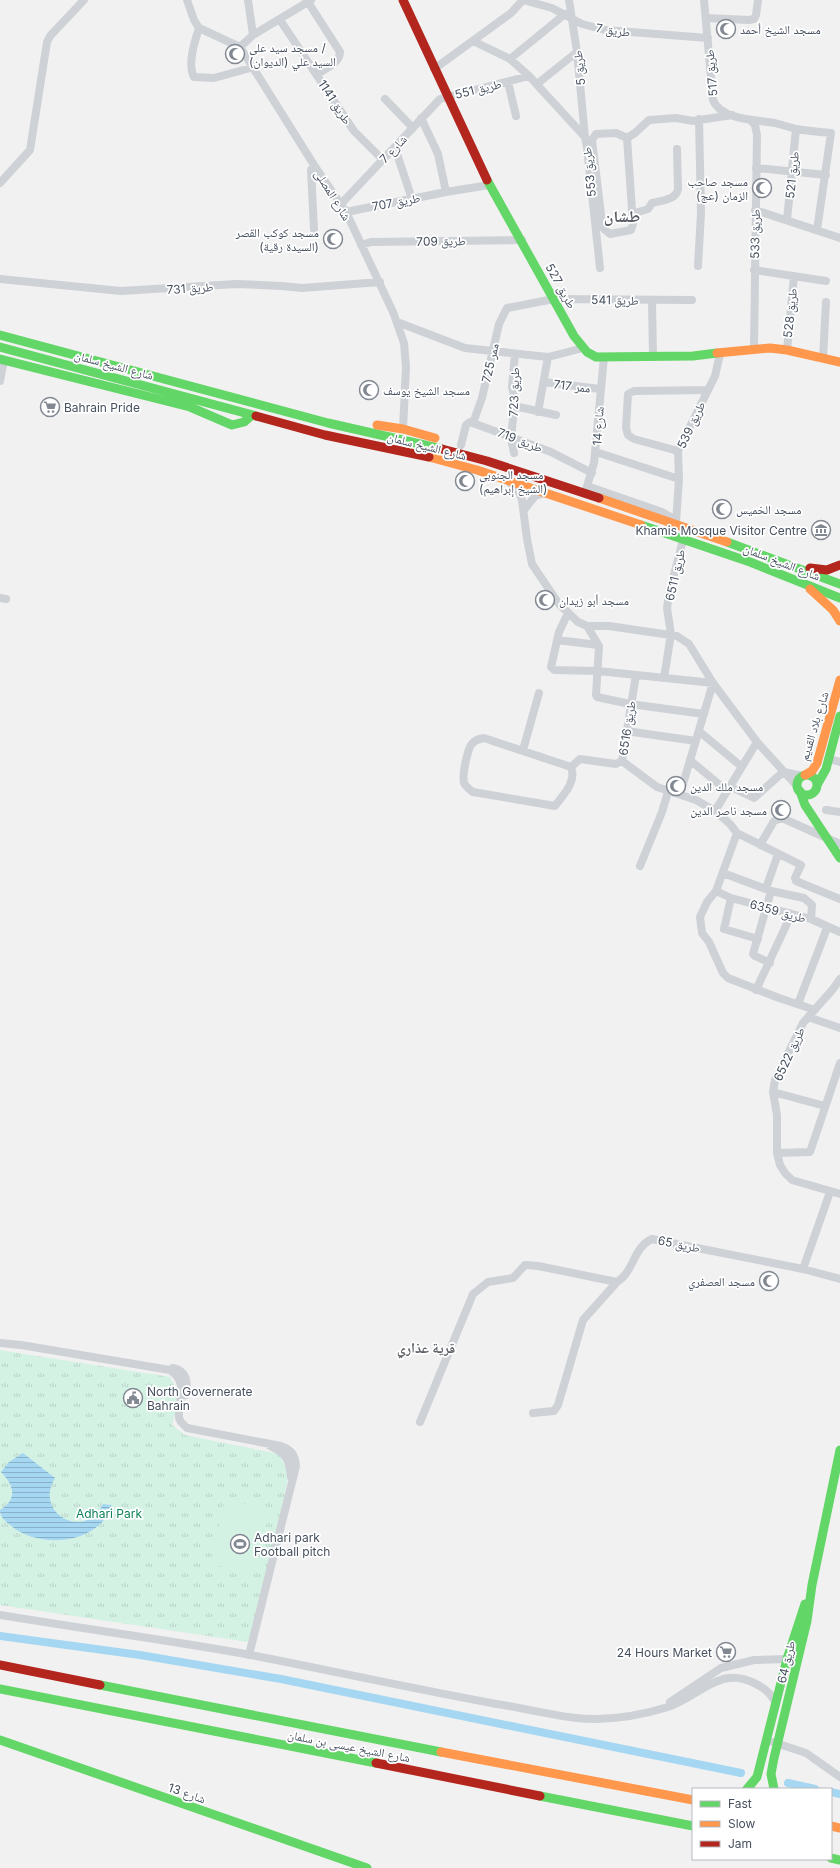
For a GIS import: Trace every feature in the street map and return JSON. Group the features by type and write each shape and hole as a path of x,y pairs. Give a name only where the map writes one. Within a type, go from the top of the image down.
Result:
{"main road":[{"name":"طريق 527","path":"405,0 434,69 490,185 522,240 574,336 583,348 591,354 604,357 653,357 720,354 754,349 787,350 840,362"},
{"name":"شارع الشيخ سلمان","path":"0,335 328,424 419,442 586,490 840,584"},
{"name":"شارع الشيخ سلمان","path":"0,347 325,435 419,454 506,479 750,562 840,598"},
{"path":"2,359 78,380 190,407 232,425 244,422 252,415"},
{"path":"239,399 247,397 261,398 337,418 403,429 461,446 487,461"},
{"path":"794,566 827,570 840,565"},
{"path":"803,583 833,610 840,621"},
{"name":"شارع بلاد القديم","path":"803,775 812,771 818,763 840,680"},
{"name":"شارع بلاد القديم","path":"815,789 824,773 829,759 840,716"},
{"path":"827,839 816,814 814,777 803,775 798,780 798,789 805,806 827,839 840,858"},
{"path":"798,789 806,795 815,789"},
{"name":"طريق 64","path":"774,1788 771,1774 777,1743 807,1621 812,1585 840,1450"},
{"name":"طريق 64","path":"748,1788 757,1777 787,1659 812,1585"},
{"path":"787,1659 798,1661"},
{"name":"شارع الشيخ عيسى بن سلمان","path":"0,1665 234,1712 692,1800"},
{"name":"شارع الشيخ عيسى بن سلمان","path":"0,1689 692,1826"},
{"name":"شارع 13","path":"0,1740 367,1868"}],"street":[{"path":"0,183 30,150 47,42 50,36 84,0"},
{"path":"187,0 194,20 199,28 240,47 253,35 309,1 340,52 340,57 338,60 317,74"},
{"path":"248,0 253,35"},
{"name":"طريق 7","path":"434,69 511,13 522,0 552,8 582,24 605,30 708,38"},
{"name":"طريق 5","path":"569,0 568,16 577,52 585,137"},
{"name":"طريق 517","path":"704,0 713,100 715,106 721,111 752,122 776,123 796,129 831,133 826,175"},
{"path":"706,18 754,19 758,0"},
{"path":"510,59 568,16"},
{"name":"طريق 1141","path":"280,20 354,131 383,160"},
{"path":"199,28 192,58 192,74 194,77 214,78 254,68"},
{"name":"طريق 553","path":"473,41 510,59 537,84 585,137 600,268"},
{"name":"شارع المصلى","path":"240,47 314,165 346,212 380,282 404,343 406,367 403,429"},
{"path":"537,84 577,52"},
{"name":"طريق 551","path":"447,96 529,76"},
{"name":"طريق 551","path":"508,82 516,116"},
{"name":"شارع 7","path":"341,204 395,148 421,118 440,99 447,96"},
{"path":"386,99 413,128"},
{"path":"627,138 649,120 676,118 693,121 733,115"},
{"path":"421,118 438,154 446,192"},
{"path":"698,266 701,213 699,119"},
{"name":"طريق 533","path":"752,122 755,125 757,135 754,349"},
{"name":"طريق 521","path":"787,220 793,172 796,129"},
{"path":"606,232 602,223 592,140 596,134 616,133 627,138"},
{"path":"595,233 606,232 610,234 631,230 633,224 627,138"},
{"path":"395,148 412,199"},
{"path":"632,214 648,209 652,203 671,198 677,194 677,149"},
{"path":"314,165 311,170 314,229"},
{"path":"756,168 826,175 818,230"},
{"name":"طريق 707","path":"346,212 446,192 490,185"},
{"path":"755,210 840,238"},
{"name":"طريق 709","path":"361,245 370,242 522,240"},
{"path":"754,270 826,281"},
{"name":"طريق 528","path":"787,350 794,276"},
{"name":"طريق 731","path":"0,279 121,291 236,284 302,288 380,282"},
{"name":"طريق 541","path":"511,307 554,299 652,301 692,300"},
{"name":"طريق 541","path":"652,301 653,357"},
{"path":"823,358 826,302"},
{"name":"ممر 725","path":"473,423 482,398 499,324 504,312 507,308 511,307"},
{"path":"397,322 465,348 492,352 548,357 583,348"},
{"path":"565,353 574,336"},
{"name":"طريق 723","path":"514,454 511,438 515,397 512,388 516,354"},
{"name":"طريق 539","path":"676,523 679,479 678,451 715,376 720,354"},
{"name":"ممر 717","path":"538,412 548,357"},
{"name":"شارع 14","path":"586,490 592,473 596,452 600,389 604,357"},
{"path":"0,380 2,359"},
{"name":"ممر 717","path":"544,382 600,389"},
{"path":"678,451 634,439 628,435 626,428 628,394 634,391 707,390"},
{"path":"514,406 556,415"},
{"path":"461,446 466,424 473,423"},
{"name":"طريق 719","path":"473,423 551,452 592,473"},
{"path":"596,452 679,479"},
{"path":"506,479 520,494 524,510 527,539 532,564 545,586 568,613 578,622 587,626 609,626 674,635 689,644 713,682 757,742 798,789"},
{"path":"524,510 535,496 545,493"},
{"name":"طريق 6511","path":"664,678 674,635 667,608 669,594 683,540"},
{"path":"568,613 557,640 552,669 598,671 713,682"},
{"path":"587,626 599,648 597,697 630,704 704,714"},
{"path":"557,640 598,645"},
{"name":"طريق 6516","path":"636,675 630,704 622,761 657,787 668,792 680,794 696,800 715,811 730,824 737,833 801,865 795,880 840,899"},
{"path":"680,794 700,732 713,682"},
{"path":"523,750 539,693"},
{"path":"626,731 696,741"},
{"path":"700,732 742,767"},
{"path":"484,738 523,750 571,768 574,773 570,787 555,806 473,792 467,787 464,776 466,759 471,745 476,740 484,738"},
{"path":"715,811 757,742"},
{"path":"571,768 580,759 616,764 622,761"},
{"path":"829,759 840,762"},
{"path":"691,761 728,788 752,798 756,797 783,772"},
{"path":"783,772 803,775"},
{"path":"640,866 662,812 668,792"},
{"path":"826,810 840,812"},
{"path":"760,844 774,821 782,818 840,844"},
{"path":"737,833 716,891 707,902 700,917 702,933 710,942 723,973 733,982 815,1010"},
{"path":"770,963 754,955 768,907 768,889 778,854"},
{"path":"723,873 768,889 804,898 812,905 811,920"},
{"path":"804,898 809,887"},
{"name":"طريق 6359","path":"716,891 731,898 811,920 827,928 840,932"},
{"path":"731,898 723,928 758,939"},
{"path":"756,990 770,963 791,915"},
{"path":"798,1004 827,928"},
{"path":"808,1017 840,978"},
{"name":"طريق 6522","path":"840,1028 808,1017 798,1031 778,1073 773,1092 776,1102 777,1153 780,1165 785,1173 792,1180 840,1194"},
{"path":"777,1153 810,1152 825,1106 837,1078 840,1063"},
{"path":"773,1092 825,1106"},
{"path":"803,1269 830,1192"},
{"name":"طريق 65","path":"533,1413 554,1411 558,1405 583,1320 617,1282 624,1277 638,1250 646,1241 652,1239 803,1269 840,1279"},
{"path":"420,1422 473,1294 488,1282 513,1278 525,1265 538,1266 617,1282"},
{"path":"0,1343 166,1369 177,1369 186,1377 187,1386 183,1400 183,1413 186,1420 191,1425 201,1430 281,1446 293,1453 296,1466 249,1655"},
{"path":"0,1615 249,1655 576,1718 621,1718 660,1709 675,1704 717,1680 737,1678 754,1682 768,1693 776,1704"},
{"path":"660,1709 714,1671 745,1661 770,1658 787,1659"},
{"path":"714,1671 717,1680"},
{"path":"767,1740 799,1750 812,1757 840,1778"}],"green space":[{"name":"Adhari Park","path":"0,1350 170,1377 180,1396 172,1425 185,1435 279,1454 289,1474 253,1640 248,1642 0,1605"},
{"path":"225,1499 270,1510 254,1574 210,1564"}],"water":[{"path":"23,1453 55,1478 50,1491 51,1502 56,1512 64,1518 74,1522 85,1521 95,1515 103,1504 112,1505 105,1518 95,1529 82,1535 67,1539 52,1540 36,1538 22,1533 10,1525 2,1517 0,1510 10,1501 12,1492 9,1482 1,1472 9,1462"}],"waterway":[{"path":"0,1636 140,1655 281,1679 741,1773"},
{"path":"788,1783 810,1788"},
{"path":"832,1792 840,1794"}],"traffic: fast":[{"path":"487,180 574,336 587,352 596,357 693,356 717,353"},
{"path":"0,335 328,423 442,449"},
{"path":"0,347 256,416"},
{"path":"0,359 190,407 232,425 244,422 252,415"},
{"path":"641,525 750,562 840,598"},
{"path":"727,542 840,584"},
{"path":"817,785 826,769 840,716"},
{"path":"807,775 814,778 817,785 814,792 807,795 800,792 797,785 800,778 807,775"},
{"path":"800,791 805,805 840,858"},
{"path":"774,1788 771,1774 774,1758 807,1621 812,1585 840,1450"},
{"path":"748,1788 757,1777 787,1659 805,1604"},
{"path":"100,1685 441,1752"},
{"path":"0,1689 376,1763"},
{"path":"0,1740 367,1868"},
{"path":"540,1796 692,1826"},
{"path":"832,1858 840,1860"}],"traffic: slow":[{"path":"717,353 770,348 787,350 840,362"},
{"path":"377,425 403,429 435,438"},
{"path":"429,457 477,470 641,525"},
{"path":"599,498 727,542"},
{"path":"810,589 833,610 840,621"},
{"path":"805,775 812,771 817,763 840,680"},
{"path":"441,1752 692,1800"},
{"path":"832,1826 840,1828"}],"traffic: jam":[{"path":"403,0 487,180"},
{"path":"256,416 325,435 429,457"},
{"path":"442,449 487,461 599,498"},
{"path":"810,568 827,570 840,565"},
{"path":"0,1665 100,1685"},
{"path":"376,1763 540,1796"}],"place":[{"name":"مسجد الشيخ أحمد","path":"726,29"},
{"name":"مسجد سيد علي / السيد علي (الديوان)","path":"235,54"},
{"name":"مسجد صاحب الزمان (عج)","path":"762,188"},
{"name":"مسجد كوكب القصر (السيدة رقية)","path":"333,239"},
{"name":"مسجد الشيخ يوسف","path":"369,390"},
{"name":"Bahrain Pride","path":"50,407"},
{"name":"مسجد الجنوبي (الشيخ إبراهيم)","path":"465,481"},
{"name":"مسجد الخميس","path":"722,509"},
{"name":"Khamis Mosque Visitor Centre","path":"821,530"},
{"name":"مسجد أبو زيدان","path":"545,600"},
{"name":"مسجد ملك الدين","path":"676,786"},
{"name":"مسجد ناصر الدين","path":"781,810"},
{"name":"مسجد العصفري","path":"769,1281"},
{"name":"North Governerate Bahrain","path":"133,1398"},
{"name":"Adhari park Football pitch","path":"240,1544"},
{"name":"24 Hours Market","path":"726,1652"}],"district":[{"name":"طشان","path":"622,216"},
{"name":"قرية عذاري","path":"426,1347"}]}
